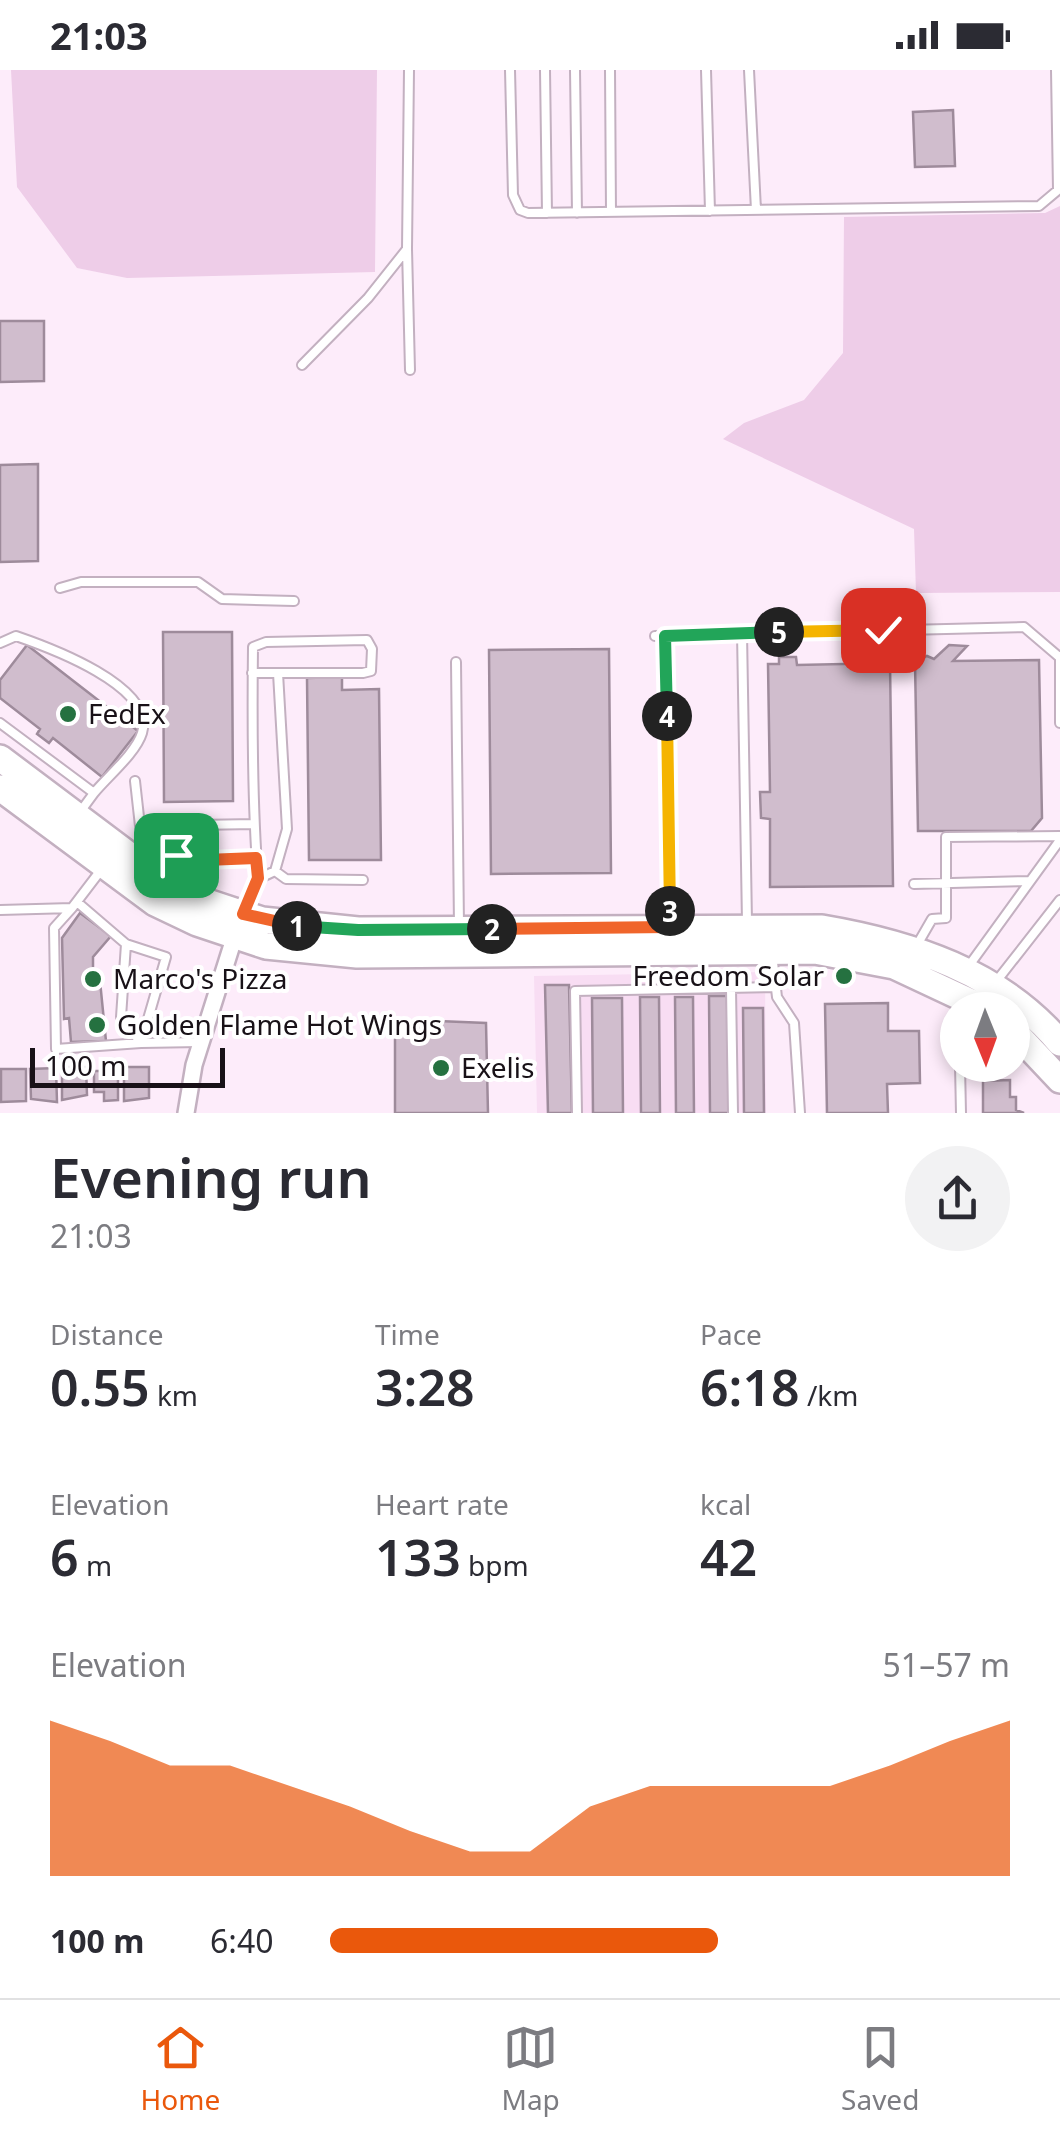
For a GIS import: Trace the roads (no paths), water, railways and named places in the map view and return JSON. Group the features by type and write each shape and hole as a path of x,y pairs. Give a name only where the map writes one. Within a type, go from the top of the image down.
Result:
{"main road":[{"path":"0,758 161,879 290,951 356,955 763,934 864,935 915,949 972,992"},
{"path":"0,788 103,868 156,902 239,925 670,927 763,934 852,955 968,992"},
{"path":"1030,1026 1060,1043"},
{"path":"1030,1048 1060,1080"}],"street":[{"path":"186,1113 202,1042 239,925"}],"lane":[{"path":"409,70 406,249 410,370"},
{"path":"510,70 513,195 520,210 547,213 1048,202 1058,190 1056,70"},
{"path":"545,70 547,213"},
{"path":"575,70 577,212"},
{"path":"610,70 612,212"},
{"path":"706,70 710,210"},
{"path":"750,70 756,210"},
{"path":"302,365 368,298 406,249"},
{"path":"60,588 82,582 198,582 222,599 294,602"},
{"path":"670,927 660,636 1024,627 1059,656 1060,722"},
{"path":"742,633 763,934 776,987 794,1023 800,1113"},
{"path":"0,643 16,636 106,676 126,692 142,718 139,739 77,816"},
{"path":"239,925 258,878 254,824 252,673 252,648 266,642 367,640 372,649 371,671 363,674 252,673"},
{"path":"456,662 459,929"},
{"path":"258,878 274,871 287,829 278,673"},
{"path":"0,722 94,793"},
{"path":"135,782 140,826 176,855 206,860 256,858"},
{"path":"140,826 254,824"},
{"path":"915,949 932,919 946,918 946,837 1060,838"},
{"path":"977,992 1030,881 1060,838"},
{"path":"103,868 54,928 56,1050 202,1042"},
{"path":"274,871 286,879 363,880"},
{"path":"914,884 1030,881"},
{"path":"979,992 1060,900"},
{"path":"0,910 74,905 126,944 166,957 141,1043"},
{"path":"126,944 121,1016 141,1043"},
{"path":"577,1113 576,991 776,987"},
{"path":"731,990 732,1113"},
{"path":"960,1082 961,1113"}],"place":[{"name":"FedEx","path":"68,714"},
{"name":"Freedom Solar","path":"844,976"},
{"name":"Marco's Pizza","path":"93,979"},
{"name":"Golden Flame Hot Wings","path":"97,1025"},
{"name":"Exelis","path":"441,1068"}]}
